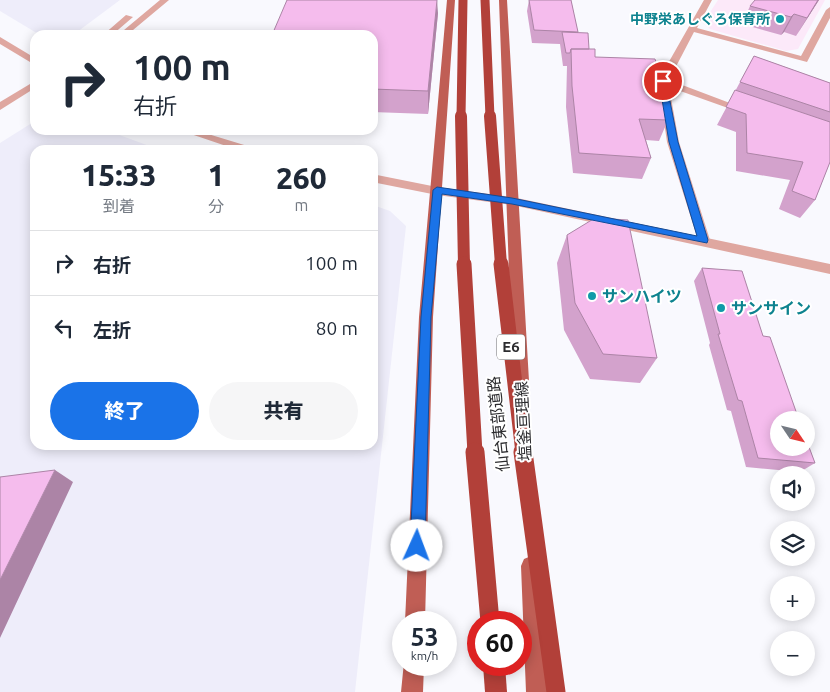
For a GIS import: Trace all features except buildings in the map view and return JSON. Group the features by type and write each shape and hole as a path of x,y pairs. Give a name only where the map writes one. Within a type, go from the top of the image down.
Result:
{"highway":[{"name":"仙台東部道路","path":"463,0 462,166 467,320 476,483 489,611"},
{"name":"仙台東部道路","path":"485,0 492,171 525,480 556,692"},
{"path":"495,676 496,692"}],"main road":[{"path":"414,611 426,317 451,0"},
{"name":"塩釜亘理線","path":"503,0 537,692"},
{"path":"412,692 413,676"}],"street":[{"path":"113,30 150,0"},
{"path":"128,30 165,0"},
{"path":"704,240 673,142 663,81 708,0"},
{"path":"692,30 804,60 830,10"},
{"path":"0,40 30,59"},
{"path":"663,81 756,114"},
{"path":"0,107 30,87"},
{"path":"0,119 30,100"},
{"path":"200,135 234,145"},
{"path":"378,179 512,201 704,240 830,269"}],"shaded area":[{"path":"0,0 120,0 80,30 32,30 0,11"},
{"path":"718,0 825,0 798,49 786,51 710,29 703,23"},
{"path":"30,124 30,135 120,135 146,145 30,145 30,450 378,450 378,207 390,211 406,226 355,692 0,692 0,143"}],"place":[{"name":"中野栄あしぐろ保育所","path":"780,19"},
{"name":"サンハイツ","path":"592,296"},
{"name":"サンサイン","path":"721,308"}],"route":[{"path":"417,546 426,317 437,190 512,201 532,207 704,240 673,142 663,81"}]}
